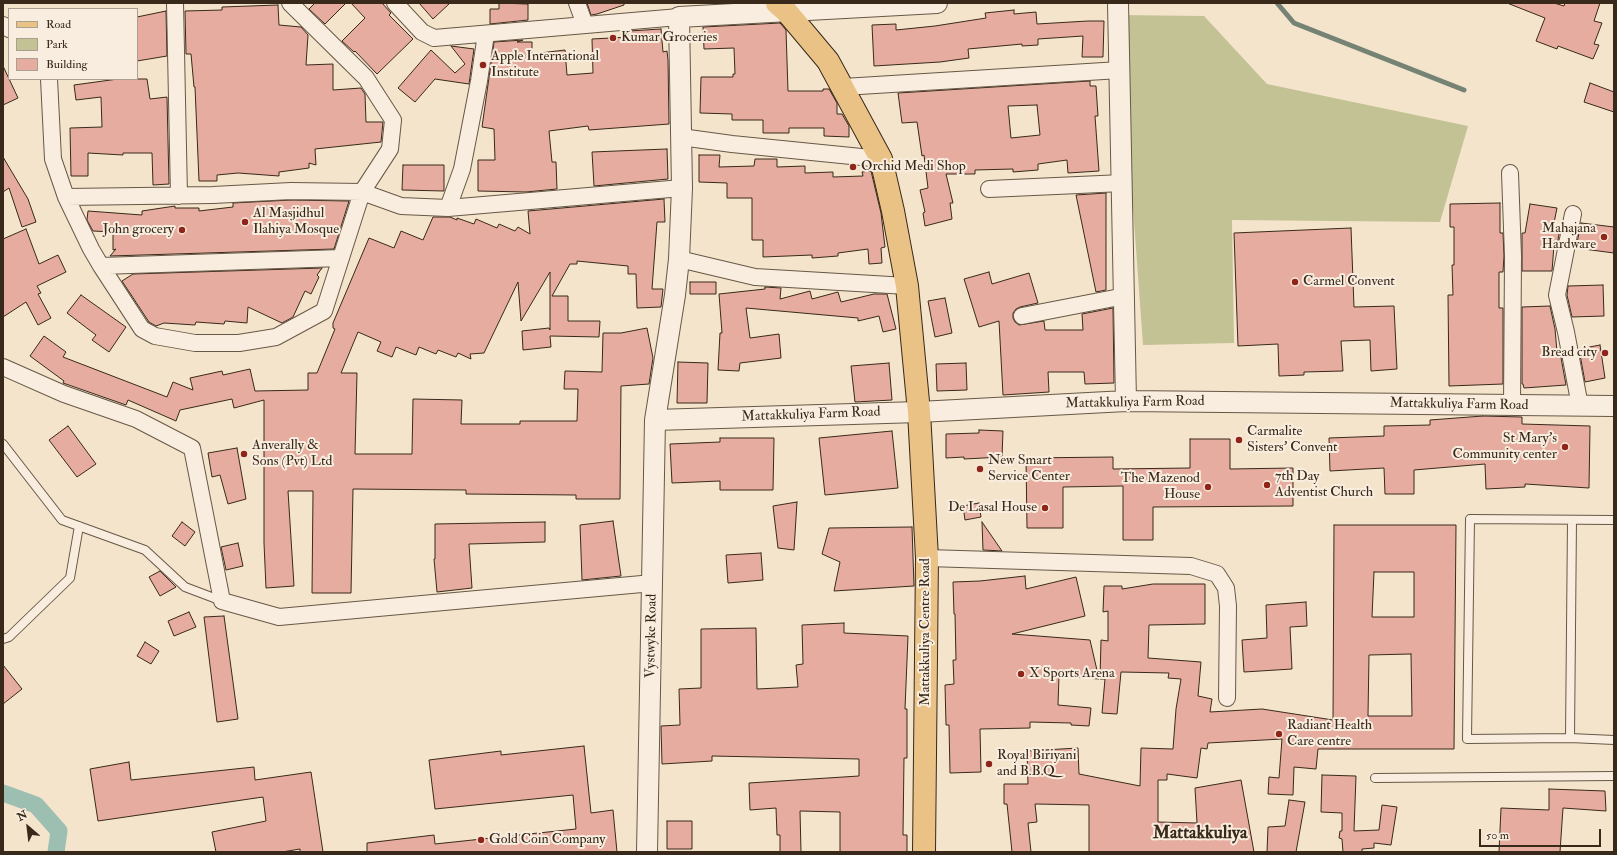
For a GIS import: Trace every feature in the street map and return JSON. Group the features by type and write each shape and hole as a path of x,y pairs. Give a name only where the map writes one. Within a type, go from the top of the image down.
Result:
{"main road":[{"name":"Mattakkuliya Centre Road","path":"782,7 828,61 881,159 893,211 907,286 919,412 927,558 924,852"}],"street":[{"path":"175,3 179,196"},
{"path":"49,80 53,159 66,197 91,249 142,329 155,336 195,343 239,344 276,337 324,311 362,192 390,149 393,120 366,78 290,3"},
{"path":"395,3 422,32 434,38 679,18 782,7 937,3"},
{"path":"577,3 585,25"},
{"path":"1118,3 1123,183 1126,401"},
{"name":"Vystwyke Road","path":"647,852 656,420 675,295 679,259 682,188 679,18"},
{"path":"448,208 462,169 479,82 486,34"},
{"path":"843,87 1120,70"},
{"path":"681,137 732,144 881,159"},
{"path":"1510,174 1513,256 1512,406"},
{"path":"990,190 1123,183"},
{"path":"66,197 179,196 291,191 362,192 402,206 448,208 682,188"},
{"path":"1572,214 1557,295 1566,332 1580,406"},
{"path":"101,266 341,258"},
{"path":"679,259 755,277 907,286"},
{"path":"1022,316 1125,296"},
{"path":"3,366 64,394 136,419 192,448 222,601 279,617 653,583"},
{"name":"Mattakkuliya Farm Road","path":"656,420 919,412 1126,401 1614,406"},
{"path":"927,558 1191,566 1217,574 1226,588 1228,606 1227,698"}],"lane":[{"path":"3,444 62,520 145,550 185,587 222,601"},
{"path":"1614,520 1470,519 1467,739 1570,738 1614,740"},
{"path":"1570,738 1572,520"},
{"path":"3,639 9,637 70,578 79,526"},
{"path":"1375,778 1614,776"}],"green space":[{"path":"1119,15 1204,16 1267,84 1468,126 1440,222 1232,220 1234,343 1143,345"}],"building":[{"path":"315,3 346,3 325,24 309,9"},
{"path":"351,3 382,3 391,13 389,15 413,39 377,74 355,51 354,52 342,41 365,18"},
{"path":"419,3 450,3 433,19"},
{"path":"499,3 528,4 528,20 490,24 490,9 499,9"},
{"path":"587,3 624,3 624,5 591,15"},
{"path":"1507,3 1554,3 1564,6 1565,3 1600,3 1594,21 1602,23 1594,44 1599,45 1593,59 1558,46 1557,49 1536,41 1545,18"},
{"path":"278,5 279,25 301,27 308,35 306,65 333,64 333,90 361,88 365,94 366,122 383,122 381,142 315,149 316,165 309,163 309,168 279,172 279,176 238,173 217,175 217,181 199,181 195,87 191,54 186,54 185,11 222,10 222,7"},
{"path":"1014,10 1014,14 1036,12 1037,24 1104,21 1103,57 1082,57 1083,36 1038,39 1038,45 1022,46 1022,44 968,49 969,58 940,62 874,66 872,25 896,24 896,30 935,26 986,18 985,13"},
{"path":"166,11 167,56 138,61 138,17"},
{"path":"780,23 786,30 788,91 823,91 823,89 829,89 837,103 837,114 842,114 849,126 849,137 824,136 824,128 789,128 789,133 763,133 763,120 732,120 732,114 700,113 701,77 733,77 733,74 735,74 734,48 704,49 703,27"},
{"path":"661,29 663,52 667,51 668,60 669,124 589,130 588,126 549,131 552,162 556,162 557,189 526,192 478,191 478,160 495,160 494,129 482,127 494,42 523,40 517,42 532,42 532,54 565,50 567,75 593,73 592,39 629,37 629,31"},
{"path":"451,46 474,49 469,84 435,79 415,102 398,88 431,50 455,73 465,64"},
{"path":"3,66 8,80 10,80 18,98 3,105"},
{"path":"147,79 150,99 167,97 169,184 153,185 152,153 123,153 123,155 88,153 88,176 71,176 70,128 102,127 101,97 76,100 74,85 111,80"},
{"path":"1090,81 1090,86 1096,86 1098,116 1095,116 1099,171 1068,173 1067,160 1038,164 1038,170 1013,172 1013,169 975,170 975,174 946,174 953,203 950,203 952,219 925,226 923,213 925,212 920,190 928,188 924,155 922,156 917,122 902,123 898,93","holes":["1037,105 1040,135 1011,138 1008,106"]},
{"path":"1590,83 1614,92 1614,112 1584,102"},
{"path":"667,149 668,179 594,186 592,152"},
{"path":"699,155 720,155 719,167 754,166 755,159 777,159 777,167 805,166 805,173 833,172 833,177 863,176 862,172 871,171 881,213 885,247 881,248 882,263 869,264 868,249 838,253 838,256 812,258 812,255 763,257 763,240 752,240 752,198 727,198 727,183 699,182"},
{"path":"3,157 28,199 36,222 22,227 9,188 3,192"},
{"path":"403,165 444,165 444,191 402,190"},
{"path":"1106,193 1106,290 1096,292 1076,195"},
{"path":"664,199 665,222 657,222 652,289 663,289 661,307 637,308 636,274 628,274 628,266 577,261 577,264 570,264 552,296 568,296 568,321 600,321 599,337 550,336 551,347 523,350 522,331 549,328 550,330 550,272 521,321 518,282 484,353 470,354 471,359 458,353 456,357 438,350 436,354 419,347 416,355 396,347 392,357 377,351 381,342 358,332 341,373 357,373 355,454 412,454 413,399 462,400 461,424 520,424 520,421 577,421 578,389 564,389 565,371 602,372 603,333 621,333 647,328 653,358 649,384 621,386 620,499 576,499 576,495 466,494 466,490 353,489 351,593 312,593 313,491 288,491 294,586 266,588 264,543 264,400 234,408 232,399 180,410 176,421 128,400 126,405 63,383 64,381 30,356 44,336 66,352 63,357 167,397 173,382 193,390 190,378 222,371 223,375 250,369 255,391 308,390 308,373 317,373 335,329 333,328 333,323 369,238 394,248 401,231 423,240 433,217 450,217 457,220 457,218 474,224 476,219 497,228 499,224 515,231 518,227 530,234 528,211"},
{"path":"291,200 349,201 334,249 110,256 116,249 113,250 113,232 93,231 87,220 88,211 142,215 142,211 175,206 175,208 199,208 199,211 233,207 233,203"},
{"path":"1500,203 1500,233 1503,233 1504,256 1503,272 1499,272 1499,308 1503,308 1503,384 1449,386 1448,295 1453,295 1452,265 1454,265 1454,227 1450,227 1450,204"},
{"path":"1530,204 1557,208 1553,228 1560,229 1557,245 1554,245 1552,271 1522,271 1522,233 1525,233"},
{"path":"1581,223 1614,227 1614,253 1576,248"},
{"path":"1351,228 1354,307 1394,306 1397,369 1371,371 1370,340 1341,341 1343,371 1304,372 1304,375 1279,376 1278,344 1238,346 1234,233"},
{"path":"26,229 39,264 58,255 66,272 37,286 41,293 38,294 51,318 38,325 26,302 3,317 3,239"},
{"path":"322,268 317,275 319,277 311,294 305,291 293,317 282,323 248,307 247,323 225,321 224,324 196,322 195,325 164,323 156,326 149,322 122,281 133,274"},
{"path":"989,272 992,284 1029,273 1038,303 1016,309 1013,313 1013,318 1019,325 1044,321 1045,330 1083,330 1082,314 1113,308 1114,383 1085,384 1084,372 1048,372 1049,392 1003,395 999,321 979,327 964,279"},
{"path":"690,282 716,282 716,294 690,294"},
{"path":"1603,285 1604,316 1572,317 1567,295 1568,286"},
{"path":"765,287 781,288 780,299 810,291 812,299 838,292 841,302 874,294 887,294 896,329 883,332 879,316 858,321 858,318 746,308 750,338 779,334 781,358 740,363 739,371 718,370 720,333 722,333 719,294 765,289"},
{"path":"81,295 126,327 109,352 92,340 96,335 67,313"},
{"path":"945,298 952,333 935,337 928,301"},
{"path":"1550,306 1555,329 1557,352 1560,352 1566,385 1524,388 1522,384 1522,307"},
{"path":"1600,345 1605,378 1585,382 1579,349"},
{"path":"678,362 708,363 707,403 677,403"},
{"path":"889,363 892,400 855,402 851,366"},
{"path":"966,363 967,390 937,391 936,364"},
{"path":"1483,416 1522,417 1522,424 1590,426 1589,488 1525,484 1525,487 1486,489 1485,464 1414,470 1414,494 1385,494 1384,468 1330,471 1329,438 1384,436 1384,426 1430,425 1430,420"},
{"path":"68,426 96,464 77,477 49,440"},
{"path":"979,430 1003,431 1002,457 964,459 964,457 946,458 946,434 979,433"},
{"path":"892,431 898,488 825,495 819,438"},
{"path":"720,438 774,438 773,490 720,490 720,481 672,483 670,444 720,442"},
{"name":"The Mazenod House","path":"1190,439 1230,439 1230,469 1293,468 1293,506 1153,507 1153,540 1123,540 1123,486 1063,487 1063,528 1027,528 1026,458 1113,457 1113,469 1190,468"},
{"path":"237,448 246,499 228,504 220,475 212,477 208,453"},
{"path":"797,502 794,550 778,548 773,506"},
{"path":"979,503 981,517 965,520 963,506"},
{"path":"613,521 621,576 582,580 580,525"},
{"path":"182,522 195,532 185,546 172,536"},
{"path":"545,522 545,542 469,544 472,588 437,592 434,559 435,524"},
{"path":"982,522 1002,551 983,550"},
{"path":"1334,525 1456,525 1454,749 1318,749 1316,769 1294,767 1293,795 1268,794 1269,777 1279,778 1282,739 1208,743 1207,749 1201,748 1197,778 1167,774 1167,780 1158,780 1158,822 1197,823 1195,788 1241,780 1254,852 1089,852 1089,805 1035,804 1037,822 1028,823 1031,852 1012,852 1007,804 1004,804 1004,784 1028,784 1027,751 1078,748 1079,774 1140,786 1141,748 1173,749 1176,709 1181,679 1168,678 1169,673 1121,672 1117,714 1102,713 1105,679 1100,679 1101,640 1108,641 1108,611 1103,612 1104,586 1122,586 1122,589 1153,584 1205,584 1205,624 1149,625 1148,658 1201,662 1198,696 1212,699 1210,712 1262,709 1333,720","holes":["1374,572 1414,572 1414,617 1372,617","1411,654 1412,716 1368,716 1369,655"]},
{"path":"912,527 914,586 834,591 840,562 822,554 829,528"},
{"path":"238,543 243,566 226,570 221,547"},
{"path":"761,553 763,580 728,583 726,555"},
{"path":"160,571 176,587 160,596 149,577"},
{"path":"1025,576 1026,589 1076,577 1085,616 1012,634 1090,640 1099,679 1059,676 1058,705 1091,708 1089,726 1071,725 1071,723 1030,722 1030,728 980,729 981,772 950,773 949,725 946,725 945,685 954,684 953,660 956,660 953,582 980,581"},
{"path":"1306,602 1307,626 1290,627 1292,669 1244,672 1242,640 1267,638 1266,605"},
{"path":"189,612 196,627 174,636 168,621"},
{"path":"224,616 238,719 217,722 204,617"},
{"path":"844,623 844,633 908,636 905,709 907,709 907,758 904,758 903,835 907,835 907,852 840,852 840,812 800,811 801,852 780,852 780,835 777,835 776,808 750,810 749,783 859,776 859,759 712,756 712,761 662,764 661,726 680,725 679,689 701,688 701,629 756,628 757,689 798,687 796,665 803,664 802,625"},
{"path":"145,642 159,651 151,664 137,656"},
{"path":"3,665 22,689 3,704"},
{"path":"584,746 591,813 613,810 617,852 367,852 367,843 434,835 435,844 576,829 573,795 435,809 429,760 501,751 501,755"},
{"path":"129,762 131,780 254,767 255,780 311,772 323,852 300,852 300,849 282,852 216,852 212,832 266,821 263,797 98,821 90,769"},
{"path":"1322,775 1356,776 1354,831 1379,830 1382,805 1397,807 1391,845 1374,843 1374,848 1362,849 1362,852 1343,852 1342,839 1339,838 1340,831 1342,831 1342,813 1321,812"},
{"path":"1549,789 1605,791 1606,811 1563,808 1560,852 1499,852 1501,808 1549,810"},
{"path":"1289,800 1305,802 1296,852 1267,852 1268,827 1285,826"},
{"path":"667,821 692,821 692,849 667,849"}],"waterway":[{"path":"1277,3 1294,23 1464,90"},
{"path":"3,793 36,805 59,831 56,852"}],"place":[{"name":"Kumar Groceries","path":"613,38"},
{"name":"Apple International Institute","path":"483,65"},
{"name":"Orchid Medi Shop","path":"853,167"},
{"name":"Al Masjidhul Ilahiya Mosque","path":"245,222"},
{"name":"John grocery","path":"182,230"},
{"name":"Mahajana Hardware","path":"1604,237"},
{"name":"Carmel Convent","path":"1295,282"},
{"name":"Bread city","path":"1605,353"},
{"name":"Carmalite Sisters' Convent","path":"1239,440"},
{"name":"St Mary's Community center","path":"1565,447"},
{"name":"Anverally & Sons (Pvt) Ltd","path":"244,454"},
{"name":"New Smart Service Center","path":"980,469"},
{"name":"7th Day Adventist Church","path":"1267,485"},
{"name":"The Mazenod House","path":"1208,487"},
{"name":"De Lasal House","path":"1045,508"},
{"name":"X Sports Arena","path":"1021,674"},
{"name":"Radiant Health Care centre","path":"1279,734"},
{"name":"Royal Biriyani and B.B.Q","path":"989,764"},
{"name":"Gold Coin Company","path":"481,840"}],"district":[{"name":"Mattakkuliya","path":"1200,834"}]}
